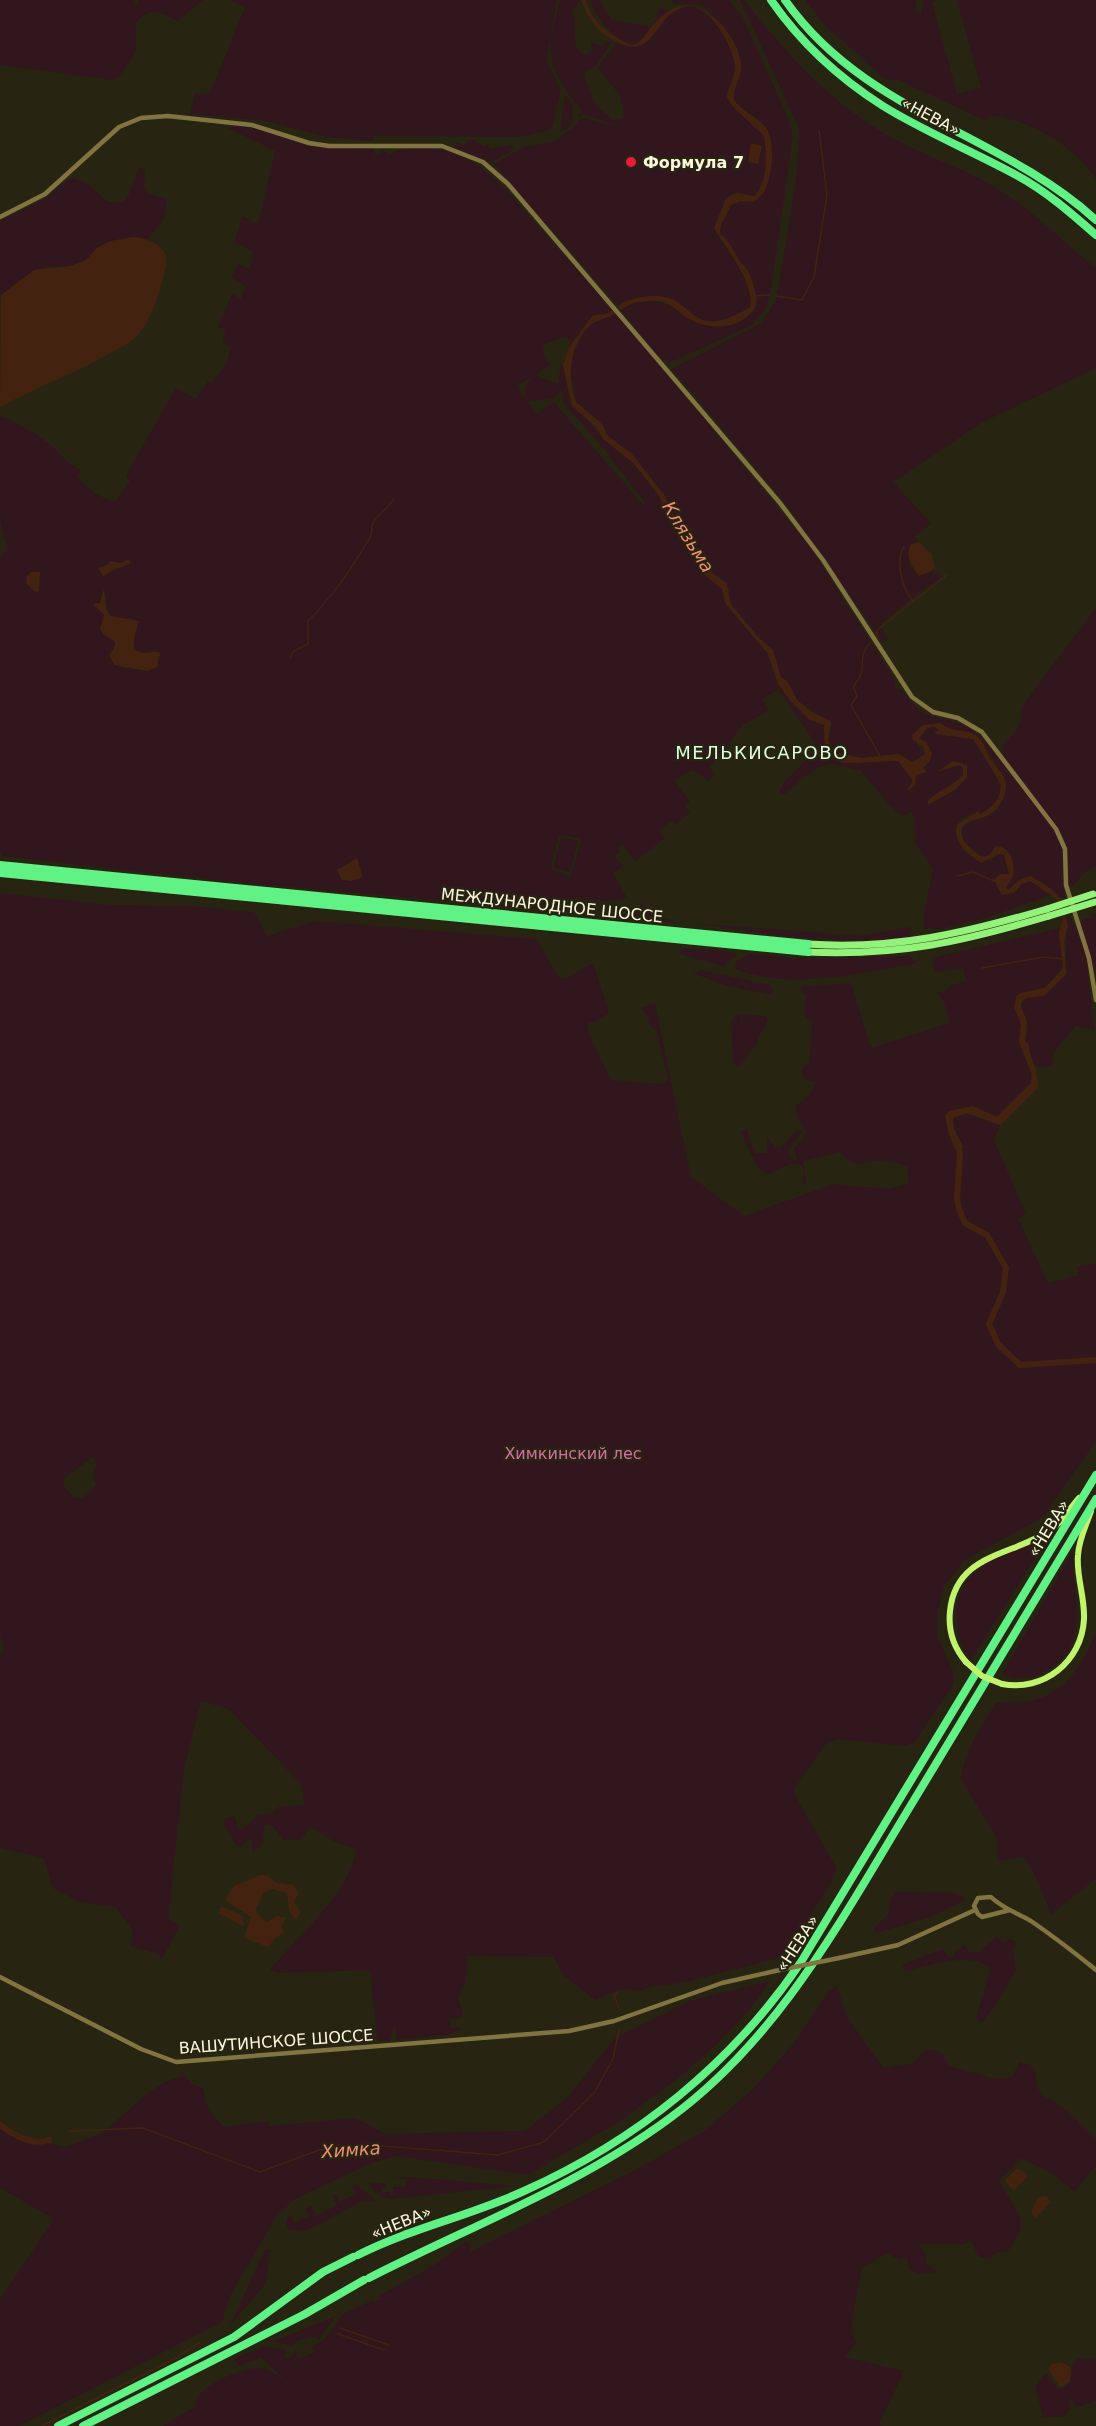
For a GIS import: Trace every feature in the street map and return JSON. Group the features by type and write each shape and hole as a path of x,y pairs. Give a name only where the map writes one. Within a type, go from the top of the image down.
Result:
{"highway":[{"name":"«НЕВА»","path":"771,0 800,37 855,87 884,106 1018,176 1072,214 1096,235"},
{"name":"«НЕВА»","path":"785,0 809,30 863,78 891,97 1025,167 1053,185 1096,220"},
{"name":"МЕЖДУНАРОДНОЕ ШОССЕ","path":"0,865 808,948"},
{"name":"МЕЖДУНАРОДНОЕ ШОССЕ","path":"0,873 865,953 931,943 1095,898"},
{"name":"«НЕВА»","path":"58,2426 234,2337 323,2272 391,2238 523,2192 577,2164 666,2107 697,2082 742,2038 801,1962 1096,1475"},
{"name":"«НЕВА»","path":"83,2426 305,2314 367,2279 491,2220 620,2152 672,2117 704,2090 755,2040 793,1994 836,1928 1096,1499"}],"main road":[{"path":"1089,1486 1053,1528 984,1560 961,1581 953,1598 950,1624 954,1643 966,1662 982,1676 1002,1684 1029,1685 1046,1679 1074,1654 1084,1619 1079,1572 1079,1545 1096,1499"}],"street":[{"path":"0,217 45,194 119,127 141,118 168,116 252,125 309,143 329,146 442,146 466,153 495,171 613,305 804,534 912,697 933,712 958,718 982,732 1056,829 1065,849 1066,885 1089,957 1096,1000"},
{"path":"1010,1910 994,1912 982,1917 975,1910 975,1901 982,1896 991,1897 995,1903 1010,1910 1031,1922 1096,1970"},
{"path":"994,1912 995,1903"},
{"name":"ВАШУТИНСКОЕ ШОССЕ","path":"0,1977 170,2061 569,2031 614,2021 698,1990 898,1945 975,1910"}],"green space":[{"path":"0,0 134,0 137,6 139,0 203,0 178,21 156,12 141,17 136,23 136,52 118,78 112,80 0,65"},
{"path":"229,0 557,0 546,61 561,90 553,126 550,130 520,137 374,136 372,141 326,137 267,121 190,114 195,93 210,94 245,7"},
{"name":"Формула 7","path":"560,0 581,0 573,9 578,51 586,54 592,51 591,42 602,46 609,41 612,42 596,66 585,71 584,77 596,105 613,120 624,118 620,96 598,67 617,42 630,46 641,45 649,40 676,9 687,6 702,11 723,32 735,62 727,97 761,130 767,149 764,177 757,193 752,197 741,193 730,195 714,228 745,280 751,301 749,309 725,319 709,321 700,319 676,302 662,297 646,296 618,306 494,164 524,147 555,141 575,126 580,118 578,113 582,115 580,121 584,118 625,129 584,114 565,89 553,66 550,40"},
{"path":"591,0 600,0 611,20 650,26 657,19 658,9 662,7 668,12 653,25 639,43 632,44 616,37 602,23"},
{"path":"672,0 729,0 742,16 786,113 793,136 770,296 764,311 752,325 669,363 656,353 621,310 632,303 656,302 680,310 713,327 756,307 757,298 748,270 737,260 728,241 720,233 724,213 732,201 737,198 746,201 764,193 771,169 772,151 766,128 734,100 741,68 734,41 702,5 678,3 674,5"},
{"path":"740,0 744,0 777,41 814,79 853,113 898,141 996,188 1022,206 1096,268 1096,368 981,423 893,482 931,523 915,537 919,542 911,544 909,563 919,576 933,569 933,576 939,572 941,576 880,624 887,639 883,642 785,503 672,369 762,323 775,301 780,279 797,172 799,128"},
{"path":"805,0 916,0 916,11 921,15 923,0 938,0 932,2 957,94 981,88 957,0 1096,0 1096,179 1077,156 1035,128 1020,122 990,116 986,121 899,80 885,79 826,26"},
{"path":"565,95 571,102 573,115 568,128 560,131"},
{"path":"234,125 258,129 312,147 373,149 376,156 384,150 389,155 411,148 437,149 462,157 483,169 498,182 614,310 605,314 593,315 570,346 569,339 564,337 542,345 549,365 535,375 558,384 561,363 563,365 569,396 603,439 632,462 659,496 674,525 685,533 706,576 722,589 726,605 768,654 778,684 810,720 824,725 825,749 828,753 857,764 879,759 898,761 913,781 906,791 912,789 916,775 930,761 930,748 919,739 927,728 936,727 941,735 970,737 979,746 996,775 1000,791 996,804 988,810 977,815 972,813 960,821 956,830 958,841 964,851 977,860 991,860 999,854 1004,855 1010,874 1001,874 994,881 1001,893 1016,892 1021,884 1030,881 1050,893 1049,896 982,919 941,929 924,929 924,913 933,869 915,843 915,818 911,812 902,816 887,803 861,770 833,764 814,770 785,794 779,794 784,782 815,751 816,744 778,689 762,699 769,710 743,725 709,767 715,774 709,781 693,770 673,780 690,801 685,806 690,813 675,825 671,821 659,830 665,838 636,861 622,845 618,848 620,851 615,856 623,866 613,873 627,898 607,901 563,898 561,911 232,882 2,856 0,851 0,559 7,549 0,520 0,416 21,425 44,440 66,461 81,470 78,476 89,488 99,496 115,501 130,482 126,475 176,388 196,399 208,381 213,383 227,363 231,346 222,343 226,330 218,327 232,294 241,299 246,286 231,278 238,264 249,269 253,252 235,242 242,216 258,224 275,151 228,128","holes":["535,375 527,383 525,389 528,401 554,398 561,390 564,403 605,450 645,503 642,504 554,402 536,414 517,386","103,591 106,594 110,614 118,619 130,618 138,626 133,639 134,648 142,652 155,651 161,655 148,671 118,667 115,641 101,630 104,615 98,607","951,762 963,762 967,777 955,790 934,802 936,794 950,787 963,775 963,768 959,765 937,772","559,836 580,839 581,842 570,877 552,869 551,865"]},
{"path":"470,139 485,146 487,144 490,149 511,145 514,149 491,163 455,147 457,142 463,146"},
{"path":"140,167 145,169 144,185 148,194 167,199 164,219 148,239 133,237 97,248 86,260 70,266 45,267 0,297 0,221 46,198 70,178 85,182 108,202 123,202 129,195"},
{"path":"616,313 809,545 894,678 895,687 924,713 970,728 990,747 1033,801 1061,842 1065,897 1060,898 1031,876 1019,880 1008,890 1006,887 1012,875 1013,862 1008,851 996,846 989,855 982,857 965,842 961,830 969,823 990,815 999,807 1006,784 990,756 971,733 948,728 940,723 921,726 912,737 925,754 913,762 901,755 861,758 834,752 828,741 832,723 798,701 787,681 781,677 773,650 758,637 731,604 729,589 720,577 707,569 691,533 674,516 666,497 632,454 608,436 576,402 573,383 568,374 572,356 585,330 595,321"},
{"path":"1096,608 1096,866 1085,872 1072,887 1067,884 1066,844 1063,836 1003,755 1002,747 1017,730 1021,721 1021,709 1026,701"},
{"path":"561,837 578,841 570,872 553,868"},
{"name":"Химкинский лес","path":"0,893 110,905 190,906 254,912 267,936 316,921 537,939 558,977 567,978 591,964 594,966 609,1013 597,1021 589,1022 587,1030 611,1080 662,1084 668,1080 657,1031 650,1026 647,1015 641,1007 655,1004 691,1177 744,1216 834,1184 887,1189 909,1183 907,1166 883,1161 856,1164 841,1152 803,1161 807,1185 803,1183 804,1169 795,1163 767,1174 757,1167 741,1132 743,1130 747,1129 755,1153 767,1153 767,1137 775,1147 781,1148 795,1132 803,1130 788,1151 790,1158 798,1161 794,1149 807,1133 797,1116 796,1105 809,1096 816,1082 804,1079 802,1072 805,1065 809,1065 812,1020 805,1018 805,994 801,992 801,987 851,983 871,1048 950,1023 944,1002 937,992 943,993 949,986 966,981 963,968 935,972 932,961 936,957 1060,928 1062,967 1059,974 1042,990 1018,994 1021,1024 1019,1043 1031,1072 1031,1083 997,1117 973,1106 945,1115 945,1118 955,1149 963,1146 954,1129 953,1118 966,1114 1000,1125 994,1140 1026,1214 1018,1218 1048,1283 1079,1275 1077,1267 1096,1263 1096,1441 1043,1517 965,1560 944,1586 938,1610 938,1639 953,1671 954,1684 915,1742 905,1746 836,1739 826,1744 794,1789 797,1799 836,1867 832,1882 782,1957 686,1982 650,1987 639,1991 626,1989 595,2000 563,1975 554,1957 467,1956 466,1980 458,1998 462,2018 449,2019 450,2028 460,2027 461,2030 447,2035 397,2040 396,2029 393,2028 390,2041 377,2040 370,1970 280,1973 270,1970 334,1898 352,1866 356,1849 333,1841 311,1827 299,1841 290,1839 284,1841 273,1826 265,1825 262,1845 252,1853 252,1838 240,1847 235,1844 223,1822 226,1818 235,1816 238,1829 242,1830 258,1815 270,1814 278,1807 305,1805 301,1784 229,1709 201,1701 184,1770 169,1911 170,1920 180,1925 162,1959 156,1953 130,1946 133,1931 116,1907 80,1902 53,1888 44,1858 0,1848 0,1654 4,1651 0,1634","holes":["93,1457 98,1464 93,1472 96,1485 83,1498 74,1497 64,1487 63,1479"]},
{"path":"642,904 674,922 638,920 634,910"},
{"path":"1092,914 1096,914 1096,975 1081,923 1084,918 1091,918"},
{"path":"1070,916 1085,950 1095,1030 1075,1026 1054,1052 1053,1066 1036,1067 1025,1041 1029,1027 1021,1007 1024,998 1052,989 1066,974 1066,917"},
{"path":"696,923 859,936 909,927 918,936 911,931 909,937 829,939 775,935"},
{"path":"680,950 720,950 738,954 723,966 679,954"},
{"path":"752,954 794,958 911,956 913,961 919,959 914,964 870,972 824,978 779,979 735,969 738,961"},
{"path":"700,970 770,985 772,995 724,985 693,973"},
{"path":"737,1014 740,1014 741,1022 745,1021 742,1020 742,1014 766,1016 768,1020 756,1042 758,1043 738,1068 734,1063 731,1022"},
{"path":"1047,1539 971,1660 958,1634 956,1620 957,1606 967,1580 977,1570 1003,1554"},
{"path":"1073,1551 1077,1617 1076,1632 1071,1646 1061,1659 1046,1671 1035,1676 1019,1678 1002,1674"},
{"path":"1096,1631 1096,1879 1051,1914 1033,1871 1023,1857 997,1861 998,1840 961,1779 970,1749 996,1703 1037,1699 1061,1687 1085,1656"},
{"path":"895,1892 952,1893 963,1896 966,1900 927,1918 876,1933 874,1928 888,1915 890,1901"},
{"path":"997,1936 1003,1943 1011,1939 1017,1943 1013,1949 1016,1970 997,2003 982,2022 976,2019 990,1969 983,1963 950,1961 906,1971 902,1965 943,1949 949,1958 965,1945 970,1953 980,1952"},
{"path":"770,1981 751,2008 716,2045 677,2079 620,2121 528,2175 396,2156 371,2163 295,2199 277,2215 230,2296 222,2322 19,2426 0,2426 0,2299 52,2222 51,2217 0,2188 0,2125 25,2139 66,2147 102,2133 147,2094 167,2081 185,2076 193,2085 203,2088 207,2106 223,2127 268,2121 269,2126 356,2118 385,2134 525,2131 567,2098 614,2039 689,2001"},
{"path":"837,1986 846,2015 883,2068 914,2063 922,2053 932,2049 943,2054 949,2066 996,2079 1012,2077 1019,2062 1027,2064 1032,2066 1036,2073 1041,2093 1062,2107 1096,2139 1096,2165 1075,2192 1052,2173 1021,2158 999,2181 1016,2208 1021,2223 1015,2241 1007,2252 997,2252 989,2259 978,2256 971,2240 964,2244 918,2244 924,2251 927,2265 937,2272 919,2274 909,2269 907,2256 899,2260 887,2253 862,2268 851,2326 856,2343 845,2357 904,2371 879,2424 881,2426 163,2426 195,2407 196,2400 202,2393 232,2374 261,2368 274,2373 293,2387 261,2358 239,2366 234,2359 265,2346 286,2350 285,2359 292,2357 295,2350 297,2359 314,2353 312,2346 324,2340 343,2314 373,2300 375,2302 381,2299 379,2296 436,2264 466,2241 471,2245 469,2256 471,2251 635,2170 703,2132 753,2089 793,2044 828,1992"},
{"path":"393,2177 517,2186 392,2199 380,2196 369,2186 371,2183 386,2183 386,2187 382,2188 381,2192 390,2192 390,2195 393,2194 393,2187 406,2187 406,2179"},
{"path":"355,2184 377,2201 354,2205 305,2230 288,2229 287,2218 295,2214 291,2217 294,2223 309,2216 306,2209 311,2206 316,2217 337,2205 332,2195 335,2194 339,2202 356,2194 352,2185"},
{"path":"265,2249 270,2250 265,2284 230,2326"},
{"path":"336,2316 318,2340 317,2336 296,2341 293,2346 272,2342"},
{"path":"1096,2358 1096,2401 1077,2407 1069,2398 1070,2410 1063,2417 1043,2417 1035,2387 1046,2373 1058,2389 1065,2387 1071,2382 1072,2367 1077,2359"}],"water":[{"path":"581,0 586,0 593,15 603,27 630,45 641,40 669,11 677,7 692,6 708,13 717,20 736,46 741,69 734,100 766,128 772,156 769,179 760,197 753,202 737,198 726,209 721,224 720,235 728,241 748,271 756,295 756,305 753,311 741,321 725,326 707,325 691,320 670,305 660,301 636,303 621,310 618,306 638,298 654,296 669,298 698,318 707,321 718,321 750,307 748,287 744,277 714,228 726,198 737,193 755,196 759,190 766,167 765,143 764,136 732,106 727,97 735,67 734,58 725,37 702,11 693,7 684,7 665,19 646,42 638,46 628,46 615,41 598,29 590,19"},
{"path":"751,143 762,146 758,164 748,162"},
{"path":"133,237 159,246 166,256 163,279 155,304 139,334 130,342 98,360 0,407 1,295 34,270 70,266 86,260 97,248 110,241"},
{"path":"614,310 616,313 610,317 591,325 578,341 571,372 571,383 576,402 602,424 608,436 632,454 666,497 674,516 689,530 707,569 727,584 731,604 758,637 773,650 781,677 787,681 798,701 813,713 831,721 828,741 834,752 861,758 898,754 913,762 925,754 923,747 913,740 912,735 923,725 940,723 977,736 992,762 1003,775 1006,791 994,811 964,825 961,829 963,839 982,857 989,855 996,846 1009,852 1014,875 1006,887 1008,890 1019,880 1031,876 1050,888 1060,898 1068,926 1064,941 1066,974 1044,996 1027,998 1021,1002 1027,1024 1025,1041 1029,1045 1038,1087 1000,1125 967,1113 953,1118 954,1129 963,1147 955,1149 949,1135 945,1116 949,1111 973,1106 997,1117 1031,1083 1032,1075 1019,1042 1021,1024 1014,1008 1016,996 1020,993 1045,988 1063,968 1059,933 1063,918 1057,899 1030,881 1021,884 1014,893 1002,895 994,880 1000,874 1009,874 1004,855 999,854 981,863 959,843 957,825 978,811 980,814 988,809 998,799 1001,789 1001,784 973,739 936,734 935,731 939,731 934,726 927,728 919,738 926,742 932,753 930,761 923,768 927,772 916,775 915,785 906,792 913,781 898,761 843,763 835,760 825,749 824,725 810,720 778,684 768,654 725,603 722,589 706,576 685,533 669,520 659,496 632,462 603,439 596,427 572,406 563,365 570,346 593,315 605,314"},
{"path":"919,542 932,555 935,567 930,572 919,576 911,564 909,553 911,544"},
{"path":"129,559 131,563 113,570 104,577 98,568 107,565 110,561 120,563"},
{"path":"31,572 40,572 39,592 34,591 27,584 26,577"},
{"path":"104,589 106,609 110,616 139,621 134,641 135,650 160,653 157,667 148,671 114,665 109,655 115,642 103,634 100,629 104,615 94,605 94,603 100,603"},
{"path":"953,761 967,765 967,777 955,790 929,804 927,802 931,798 963,775 963,768 959,765 937,772"},
{"path":"357,858 363,877 351,881 342,880 337,870"},
{"path":"260,1875 267,1875 277,1883 294,1885 299,1894 294,1901 300,1912 297,1919 294,1919 289,1910 287,1893 273,1889 264,1892 256,1908 257,1914 267,1922 276,1916 286,1918 281,1926 284,1933 276,1937 268,1947 244,1938 251,1917 225,1900 234,1886"},
{"path":"224,1907 242,1916 244,1926 219,1914 220,1908"},
{"path":"1016,2169 1024,2171 1028,2176 1014,2191 1005,2181"},
{"path":"1046,2196 1051,2202 1035,2218 1031,2212 1038,2197"},
{"path":"1061,2362 1070,2367 1071,2374 1069,2382 1060,2387 1048,2369 1052,2364"}],"waterway":[{"path":"776,296 802,300 814,277 827,195 819,130"},
{"name":"Клязьма","path":"721,219 729,202 741,198 748,199"},
{"path":"755,296 769,295"},
{"path":"290,658 294,651 308,644 308,621 349,571 370,537 373,523 394,498"},
{"path":"904,547 900,560 901,575 913,601"},
{"path":"877,638 877,630 947,575"},
{"path":"871,642 863,654 861,674 854,685 857,696 851,705 880,756"},
{"path":"957,876 973,872 994,881"},
{"path":"982,968 1043,957 1064,959"},
{"name":"Клязьма","path":"956,1141 960,1152 957,1199 959,1209 965,1223 987,1235 1006,1268 1003,1292 989,1324 998,1344 1020,1365 1096,1360"},
{"name":"Химка","path":"617,1992 614,1996 619,2008"},
{"name":"Химка","path":"70,2131 143,2128 260,2172 319,2150 382,2146 498,2155 544,2142 594,2093 613,2059 619,2030"},
{"name":"Химка","path":"0,2125 29,2141 49,2140"},
{"path":"340,2328 389,2345"},
{"path":"338,2334 384,2350"},
{"path":"42,2426 174,2359 200,2342"}],"place":[{"name":"Формула 7","path":"631,162"}],"district":[{"name":"МЕЛЬКИСАРОВО","path":"762,753"}]}
